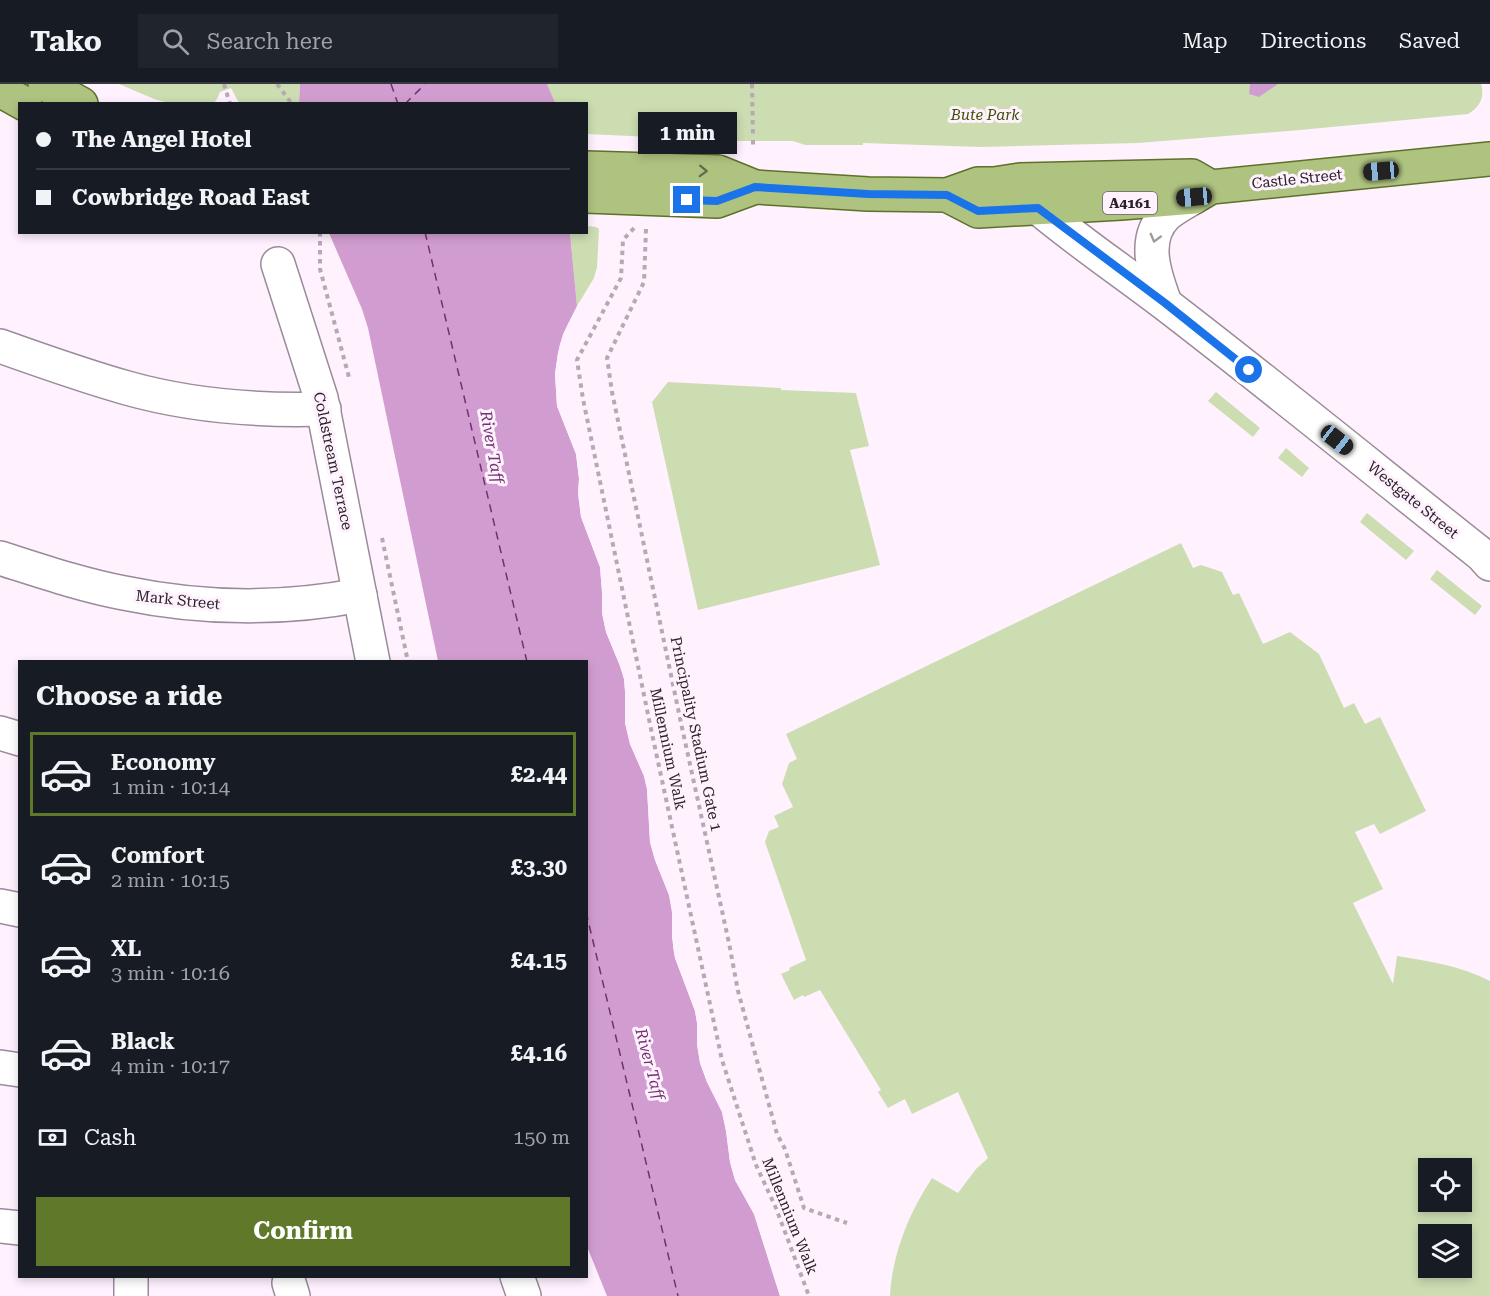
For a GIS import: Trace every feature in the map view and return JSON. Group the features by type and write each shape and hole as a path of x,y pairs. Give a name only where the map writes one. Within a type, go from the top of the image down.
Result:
{"main road":[{"path":"45,84 77,102"},
{"path":"0,90 21,102"},
{"name":"Castle Street","path":"947,195 978,211 1060,217 1202,192 1490,159"},
{"name":"Castle Street","path":"592,182 718,172 755,187 868,194 947,195 978,184 1020,180 1192,176 1202,192"}],"street":[{"path":"1060,217 1074,195 1101,179"},
{"name":"Westgate Street","path":"994,184 1020,192 1060,217 1482,555 1490,564"},
{"path":"1165,303 1152,258 1155,233 1165,217 1175,208 1202,192"},
{"name":"Coldstream Terrace","path":"278,264 319,387 373,660"},
{"path":"0,346 129,389 184,401 258,410 324,409"},
{"name":"Mark Street","path":"0,558 42,572 122,593 201,604 240,606 283,604 360,595"},
{"path":"0,734 18,738"},
{"path":"0,906 18,910"},
{"path":"0,1067 18,1070"},
{"path":"0,1226 18,1228"},
{"path":"131,1296 132,1278"},
{"path":"518,1278 524,1296"}],"path":[{"path":"224,84 229,102"},
{"path":"277,84 290,102"},
{"path":"752,84 753,147"},
{"name":"Principality Stadium Gate 1","path":"640,221 646,229 644,282 607,358 637,514 738,991 777,1134 785,1149 804,1208 847,1223"},
{"name":"Millennium Walk","path":"640,221 623,240 621,278 578,360 583,399 722,1060 756,1165 776,1208 809,1296"}],"green space":[{"path":"119,84 300,84 299,102 238,102 231,88 220,92 215,102 165,102"},
{"name":"Bute Park","path":"513,84 1481,84 1482,93 1476,108 1468,114 1138,143 981,147 863,143 863,145 805,145 793,141 737,141 588,134 588,102 522,102"},
{"path":"588,226 596,227 599,229 597,267 594,278 577,306 570,234 588,234"},
{"path":"668,382 856,393 869,446 850,450 880,565 698,610 652,402"},
{"path":"1216,392 1260,428 1253,437 1208,401"},
{"path":"1286,448 1309,468 1302,477 1278,458"},
{"path":"1367,513 1414,551 1406,560 1360,522"},
{"path":"1181,543 1193,568 1201,565 1222,572 1233,595 1239,593 1263,644 1290,632 1319,654 1344,708 1354,703 1365,724 1380,717 1426,811 1380,834 1374,824 1355,832 1383,889 1353,903 1393,984 1397,956 1456,968 1490,981 1490,1296 890,1296 894,1265 903,1234 932,1178 958,1193 976,1169 988,1158 958,1092 912,1114 905,1099 888,1108 878,1092 881,1090 820,990 794,1000 781,974 806,960 765,842 769,831 779,827 774,816 793,807 782,784 789,763 797,759 786,734"},
{"path":"1437,570 1482,606 1475,615 1430,579"}],"water":[{"path":"300,84 547,84 555,102 299,102"},
{"path":"1250,84 1278,84 1259,97 1249,94"},
{"name":"River Taff","path":"329,234 570,234 577,306 563,334 558,353 555,374 557,406 576,454 581,517 600,567 602,613 606,632 624,679 625,723 630,744 647,789 650,842 672,908 675,958 695,1011 700,1063 722,1112 735,1180 754,1214 780,1296 607,1296 588,1249 588,660 438,660 368,328"}],"pier":[{"path":"580,301 561,354 558,374 560,405 579,453 584,516 603,566 608,631 627,679 628,722 633,743 650,788 653,841 672,895 675,947 698,1010 703,1062 727,1121 732,1161 738,1179 757,1213 783,1296 780,1296 754,1214 735,1180 722,1112 700,1063 695,1011 675,958 669,895 650,842 647,789 630,744 625,723 624,679 606,632 602,613 600,567 581,517 576,454 557,406 555,374 558,353 568,324"}],"ferry route":[{"path":"391,84 397,102"},
{"path":"407,102 425,84"},
{"path":"425,234 527,660"},
{"path":"588,920 678,1296"}],"route":[{"path":"687,200 717,201 755,187 868,194 947,195 978,211 1038,208 1165,303 1249,370"}]}
